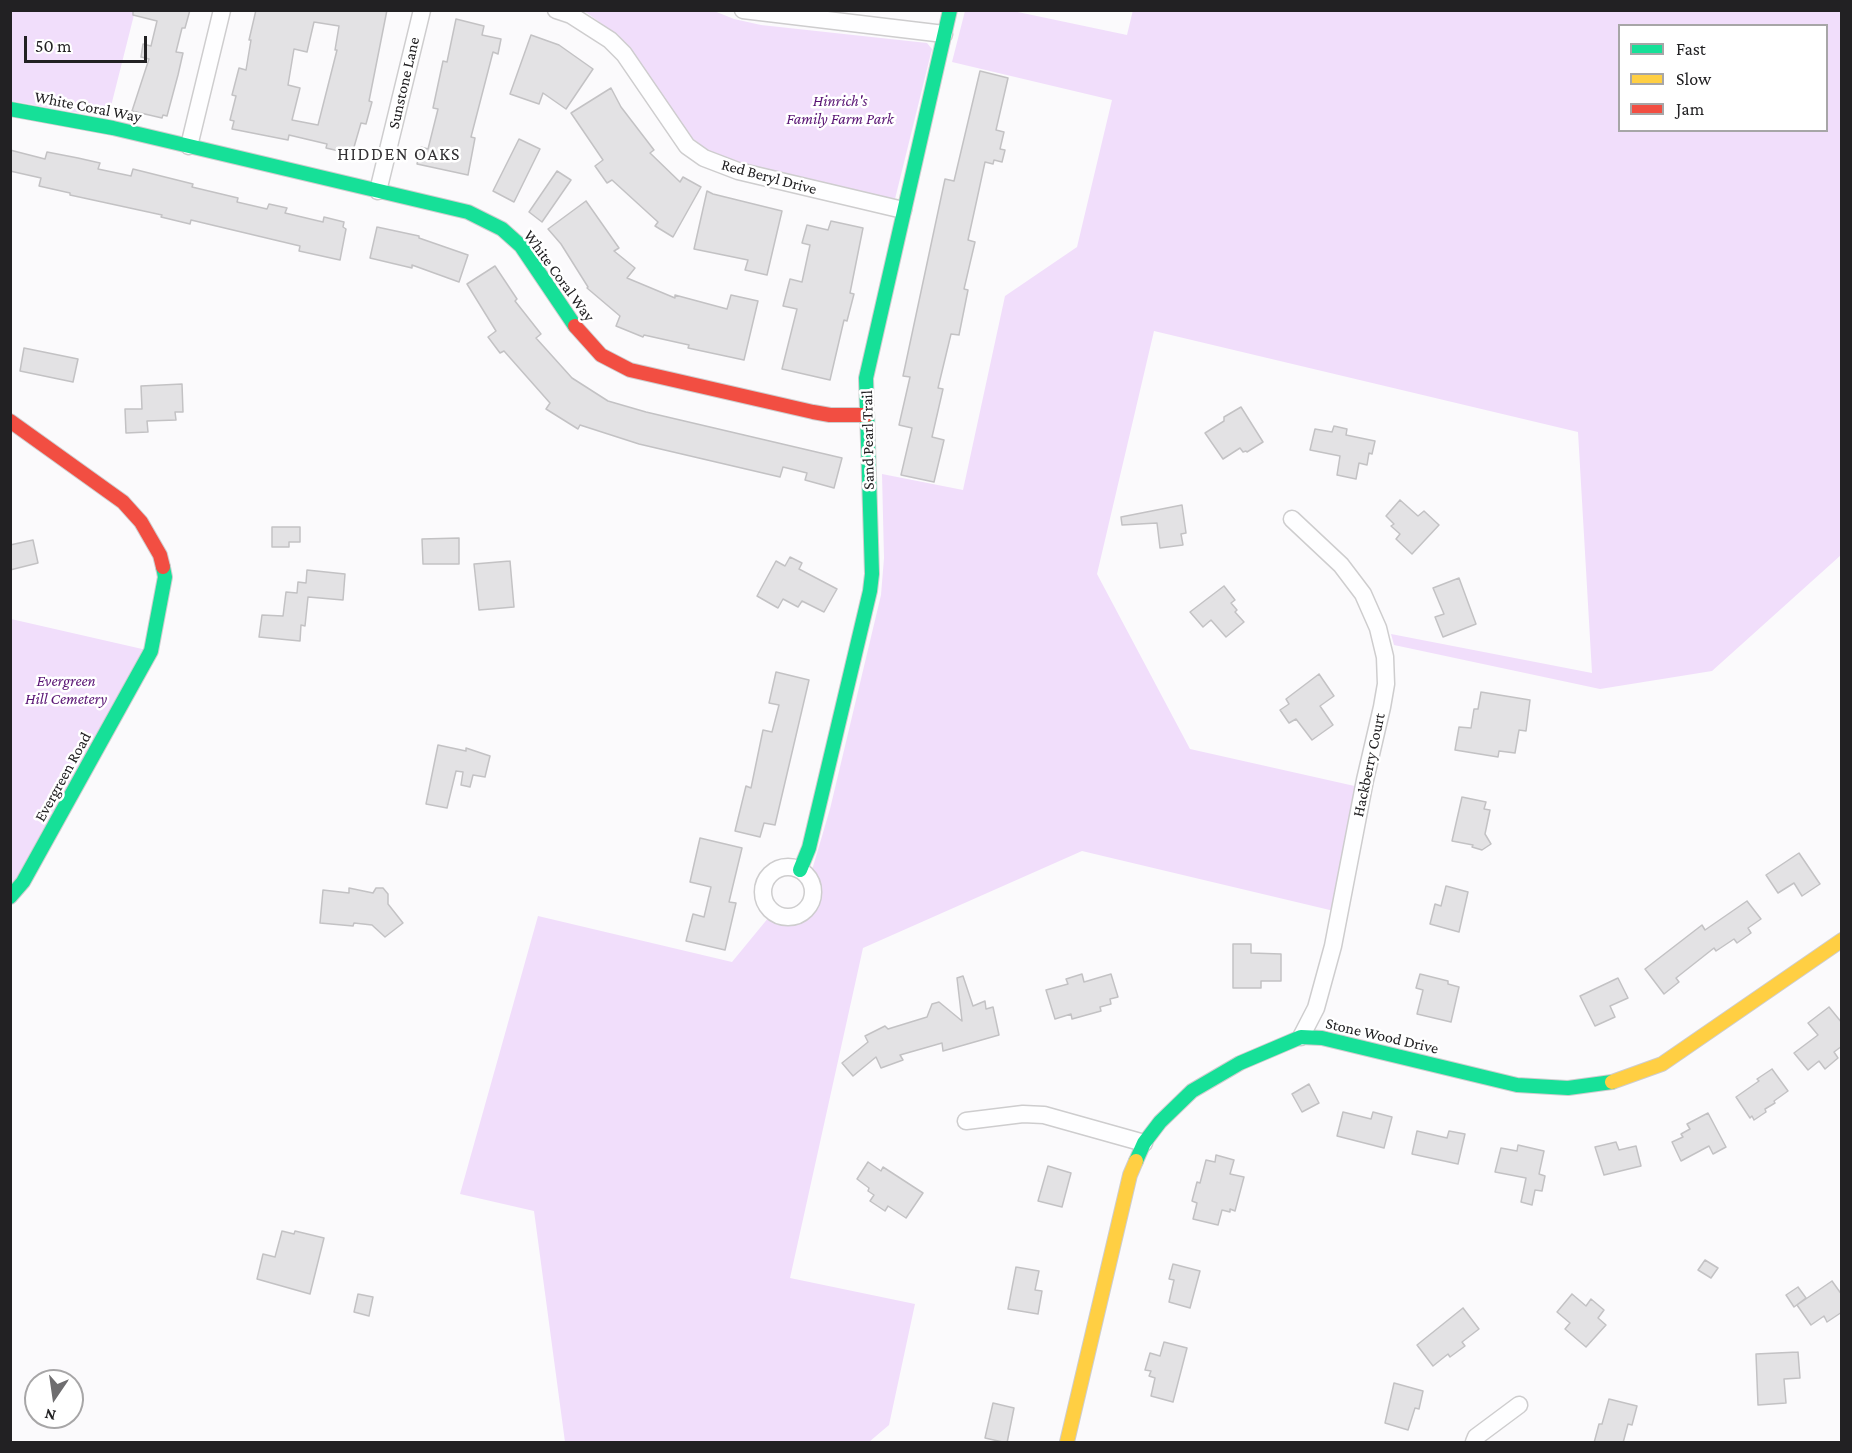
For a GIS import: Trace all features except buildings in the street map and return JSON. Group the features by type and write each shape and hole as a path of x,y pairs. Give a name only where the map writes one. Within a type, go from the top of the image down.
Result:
{"street":[{"path":"189,146 222,10"},
{"name":"Sunstone Lane","path":"378,191 422,10"},
{"name":"Red Beryl Drive","path":"556,10 571,15 593,28 617,47 687,146 704,158 738,171 903,210"},
{"path":"743,10 944,34"},
{"name":"Sand Pearl Trail","path":"800,870 809,848 870,591 872,574 866,378 950,10"},
{"name":"White Coral Way","path":"10,108 87,122 468,212 502,229 521,246 582,335 601,355 630,370 813,412 830,415 867,415"},
{"name":"Evergreen Road","path":"10,421 123,502 141,522 160,555 165,577 151,651 24,882 10,897"},
{"name":"Hackberry Court","path":"1292,519 1341,565 1363,594 1378,628 1385,657 1386,684 1333,946 1316,1008 1300,1037"},
{"name":"Stone Wood Drive","path":"1066,1443 1130,1175 1144,1143 1160,1122 1192,1090 1240,1063 1300,1037 1322,1038 1517,1085 1568,1088 1615,1082 1662,1064 1842,939"},
{"path":"966,1120 1023,1114 1044,1115 1144,1143"},
{"path":"1474,1443 1476,1437 1519,1405"}],"green space":[{"path":"1133,10 1841,11 1841,555 1712,671 1600,689 1394,645 1391,634 1592,673 1578,432 1154,331 1097,574 1190,749 1359,787 1334,911 1082,851 863,948 790,1278 915,1304 889,1425 869,1442 565,1442 534,1211 460,1194 538,916 732,962 769,917 789,923 808,918 820,902 820,886 812,870 830,809 881,595 884,558 882,474 963,490 1005,296 1077,247 1112,100 952,62 965,11 1013,11 1127,35"},
{"path":"10,11 135,11 108,118 11,101"},
{"name":"Hinrich's Family Farm Park","path":"580,11 714,11 734,19 761,25 927,43 932,49 895,199 891,201 736,163 711,153 687,134 617,35 587,13"},
{"name":"Evergreen Hill Cemetery","path":"11,619 151,651 11,897"}],"traffic: fast":[{"path":"800,870 809,848 870,591 872,574 866,378 950,10"},
{"path":"10,109 113,128 468,212 502,229 521,246 575,326"},
{"path":"10,897 23,882 151,651 165,577 163,567"},
{"path":"1136,1161 1144,1143 1160,1122 1192,1091 1240,1063 1301,1037 1322,1038 1517,1085 1568,1088 1612,1082"}],"traffic: slow":[{"path":"1612,1082 1662,1064 1842,940"},
{"path":"1067,1442 1130,1175 1136,1161"}],"traffic: jam":[{"path":"575,326 601,355 630,370 813,412 830,415 867,415"},
{"path":"10,421 123,502 141,522 160,555 163,567"}],"district":[{"name":"HIDDEN OAKS","path":"399,154"}]}
